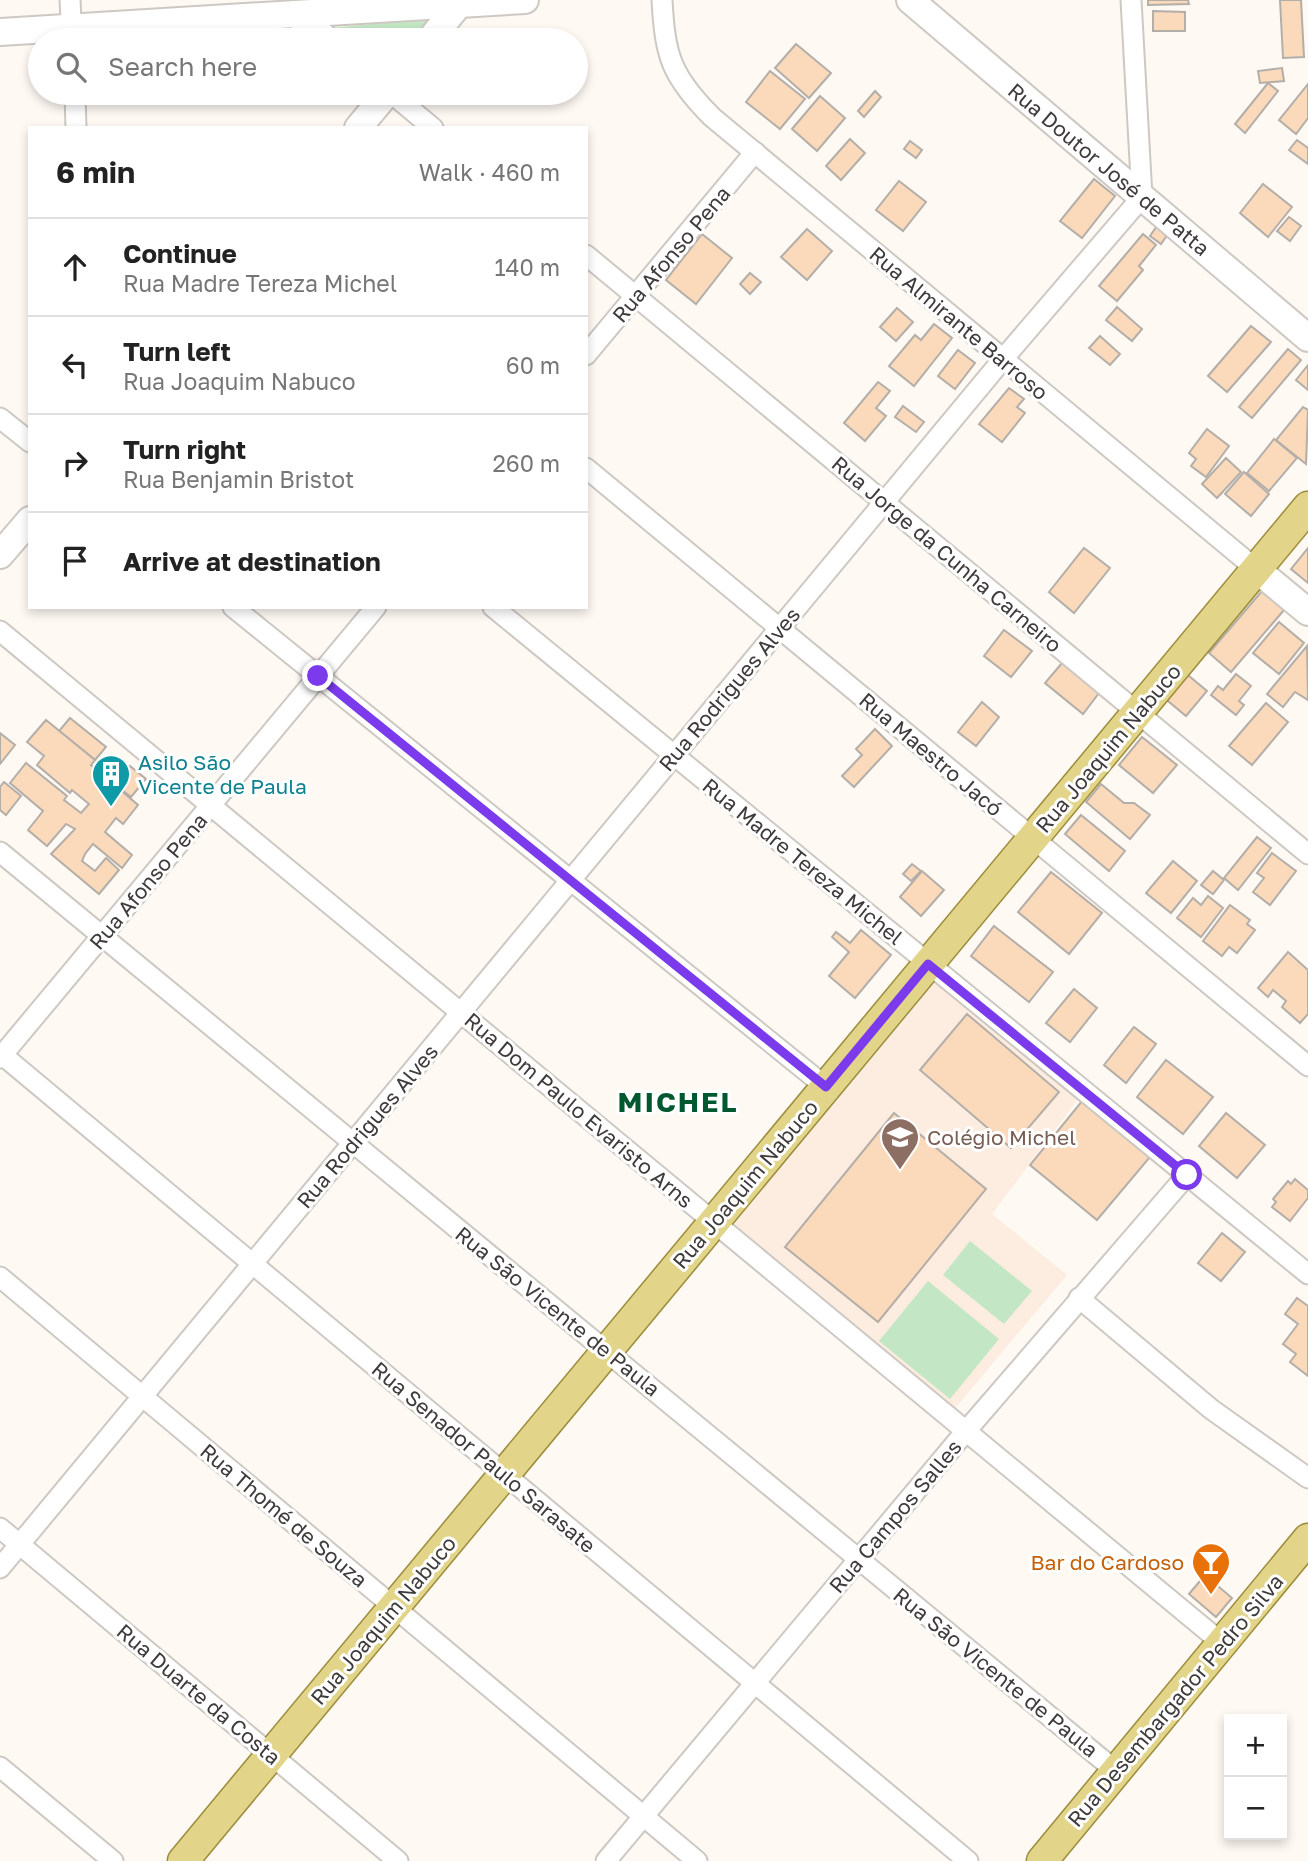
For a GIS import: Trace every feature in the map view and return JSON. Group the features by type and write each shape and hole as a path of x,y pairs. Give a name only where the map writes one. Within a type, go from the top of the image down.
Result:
{"main road":[{"name":"Rua Joaquim Nabuco","path":"183,1861 1308,507"},
{"name":"Rua Desembargador Pedro Silva","path":"1042,1861 1308,1539"}],"street":[{"path":"70,0 72,28"},
{"path":"120,28 288,7 525,0"},
{"name":"Rua Almirante Barroso","path":"662,0 666,46 682,85 712,117 1308,612"},
{"name":"Rua Doutor José de Patta","path":"910,0 1308,338"},
{"path":"1131,0 1142,197"},
{"path":"439,28 459,2"},
{"path":"288,7 313,28"},
{"path":"0,32 28,33"},
{"path":"75,105 76,126"},
{"path":"360,126 378,105"},
{"path":"404,105 430,126"},
{"name":"Rua Afonso Pena","path":"588,353 755,152"},
{"name":"Rua Rodrigues Alves","path":"0,1568 1003,359 1142,197"},
{"name":"Rua Jorge da Cunha Carneiro","path":"588,257 1308,854"},
{"path":"0,418 28,440"},
{"name":"Rua Maestro Jacó","path":"588,470 1308,1066"},
{"path":"0,555 28,522"},
{"path":"235,609 826,1087"},
{"name":"Rua Afonso Pena","path":"1,1055 374,609"},
{"name":"Rua Madre Tereza Michel","path":"495,609 1308,1274"},
{"name":"Rua Dom Paulo Evaristo Arns","path":"0,631 1222,1643"},
{"name":"Rua São Vicente de Paula","path":"0,852 1116,1771"},
{"name":"Rua Senador Paulo Sarasate","path":"1,1055 968,1861"},
{"name":"Rua Campos Salles","path":"607,1861 966,1431 1187,1175"},
{"name":"Rua Thomé de Souza","path":"0,1277 697,1861"},
{"path":"1079,1298 1211,1409 1308,1478"},
{"name":"Rua Duarte da Costa","path":"0,1528 398,1861"},
{"path":"0,1767 113,1861"}],"shaded area":[{"name":"Colégio Michel","path":"937,980 1078,1099 992,1214 1067,1275 952,1412 729,1230"}],"green space":[{"path":"434,18 425,28 331,28"},
{"path":"970,1241 1032,1291 1004,1324 943,1275"},
{"path":"928,1281 999,1339 950,1399 879,1341"}],"building":[{"path":"1148,0 1188,0 1189,4 1148,5"},
{"path":"1280,0 1301,0 1304,57 1283,58"},
{"path":"1153,11 1185,12 1185,31 1153,31"},
{"path":"796,44 831,73 809,98 775,68"},
{"path":"1282,68 1284,81 1260,83 1258,71"},
{"path":"770,71 805,99 780,129 746,102"},
{"path":"1268,83 1278,91 1245,133 1235,124"},
{"path":"1308,84 1308,118 1296,134 1279,120"},
{"path":"875,91 881,97 864,117 858,111"},
{"path":"820,96 845,118 817,151 792,129"},
{"path":"850,139 865,153 841,180 826,166"},
{"path":"1297,140 1308,148 1308,164 1289,150"},
{"path":"910,141 922,150 916,158 904,149"},
{"path":"1094,179 1115,196 1082,238 1060,221"},
{"path":"899,181 926,202 903,231 876,210"},
{"path":"1263,184 1292,207 1268,237 1240,213"},
{"path":"1289,217 1301,226 1290,241 1277,231"},
{"path":"1159,223 1170,231 1161,244 1150,236"},
{"path":"807,229 832,251 807,280 781,257"},
{"path":"702,234 732,258 696,304 666,280"},
{"path":"1143,234 1156,245 1139,266 1143,270 1117,301 1099,286"},
{"path":"750,273 761,282 750,294 740,284"},
{"path":"1117,307 1142,329 1132,341 1106,320"},
{"path":"897,308 913,322 896,341 880,327"},
{"path":"934,324 952,338 914,386 889,366 915,335 921,340"},
{"path":"1251,326 1271,342 1227,392 1208,376"},
{"path":"1100,336 1120,354 1110,365 1089,348"},
{"path":"1288,349 1301,360 1252,418 1239,407"},
{"path":"958,350 975,363 955,389 938,376"},
{"path":"1308,365 1308,390 1296,380"},
{"path":"878,382 890,391 876,408 886,416 865,441 844,423"},
{"path":"1009,388 1024,399 1017,407 1025,413 1002,442 979,424"},
{"path":"903,406 924,422 916,432 895,417"},
{"path":"1303,407 1308,410 1306,464 1276,440"},
{"path":"1207,429 1229,446 1206,477 1191,466 1196,459 1189,453"},
{"path":"1274,439 1297,458 1269,491 1247,473"},
{"path":"1226,458 1241,472 1217,498 1202,484"},
{"path":"1244,472 1269,494 1251,516 1225,494"},
{"path":"1084,548 1110,568 1074,613 1049,592"},
{"path":"1308,548 1308,583 1291,569"},
{"path":"1262,591 1284,610 1231,672 1209,653"},
{"path":"1279,622 1304,643 1279,674 1253,653"},
{"path":"1004,630 1032,651 1011,677 984,656"},
{"path":"1307,646 1308,700 1295,692 1283,707 1267,694"},
{"path":"1062,663 1099,693 1083,714 1045,683"},
{"path":"1183,671 1207,691 1186,716 1162,696"},
{"path":"1236,674 1251,686 1239,701 1244,705 1236,715 1211,695 1218,686 1223,690"},
{"path":"982,702 999,717 976,746 958,732"},
{"path":"1266,703 1288,722 1252,765 1229,746"},
{"path":"70,718 106,747 95,760 59,731"},
{"name":"Asilo São Vicente de Paula","path":"46,720 95,760 91,765 138,805 123,824 116,818 105,832 132,855 122,868 93,844 85,854 82,861 95,871 106,858 119,870 99,894 51,854 75,829 66,824 47,846 28,830 43,811 10,783 26,763 67,796 64,800 81,813 89,804 72,790 70,793 37,765 44,756 27,742"},
{"path":"875,729 892,746 854,787 842,776 862,755 856,749"},
{"path":"0,733 15,745 0,764"},
{"path":"1142,737 1177,765 1153,793 1119,765"},
{"path":"130,766 146,779 131,797 115,784"},
{"path":"4,782 21,796 6,815 0,810 0,787"},
{"path":"1101,784 1124,803 1134,803 1150,815 1130,839 1086,802"},
{"path":"1081,815 1125,851 1109,871 1065,834"},
{"path":"1257,837 1271,848 1238,890 1224,878"},
{"path":"1272,853 1296,871 1270,905 1253,892 1264,878 1257,873"},
{"path":"1173,861 1197,881 1171,913 1146,893"},
{"path":"912,864 921,871 911,881 903,874"},
{"path":"922,871 944,890 921,916 900,897"},
{"path":"1213,871 1224,880 1213,894 1201,885"},
{"path":"1051,872 1102,913 1069,954 1018,912"},
{"path":"1208,896 1223,908 1201,937 1177,918 1193,898 1201,905"},
{"path":"1230,905 1250,920 1247,924 1255,930 1237,953 1229,947 1222,956 1203,941"},
{"path":"994,926 1053,972 1029,1002 971,956"},
{"path":"861,930 891,955 855,998 829,976 849,952 832,937 836,932 850,943"},
{"path":"1288,952 1308,970 1308,1014 1300,1023 1282,1007 1286,1001 1273,990 1268,997 1258,988"},
{"path":"1074,989 1097,1008 1070,1042 1046,1023"},
{"path":"967,1014 1059,1092 1011,1148 920,1070"},
{"path":"1134,1027 1156,1044 1126,1083 1104,1065"},
{"path":"1166,1060 1213,1097 1183,1134 1137,1097"},
{"path":"1087,1095 1155,1151 1097,1220 1030,1165"},
{"path":"894,1113 986,1189 878,1322 785,1247"},
{"path":"1226,1113 1265,1145 1237,1178 1199,1146"},
{"path":"1295,1179 1308,1190 1308,1198 1290,1221 1272,1207 1276,1202 1273,1199 1288,1181 1291,1184"},
{"path":"1222,1233 1245,1252 1221,1281 1198,1263"},
{"path":"1297,1298 1308,1306 1308,1376 1290,1362 1296,1354 1283,1344 1298,1324 1285,1314"},
{"name":"Bar do Cardoso","path":"1205,1575 1232,1598 1216,1617 1189,1594"}],"place":[{"name":"Asilo São Vicente de Paula","path":"111,808"},
{"name":"Colégio Michel","path":"900,1171"},
{"name":"Bar do Cardoso","path":"1211,1596"}],"district":[{"name":"MICHEL","path":"678,1101"}],"route":[{"path":"318,676 826,1087 928,964 1187,1175"}]}
